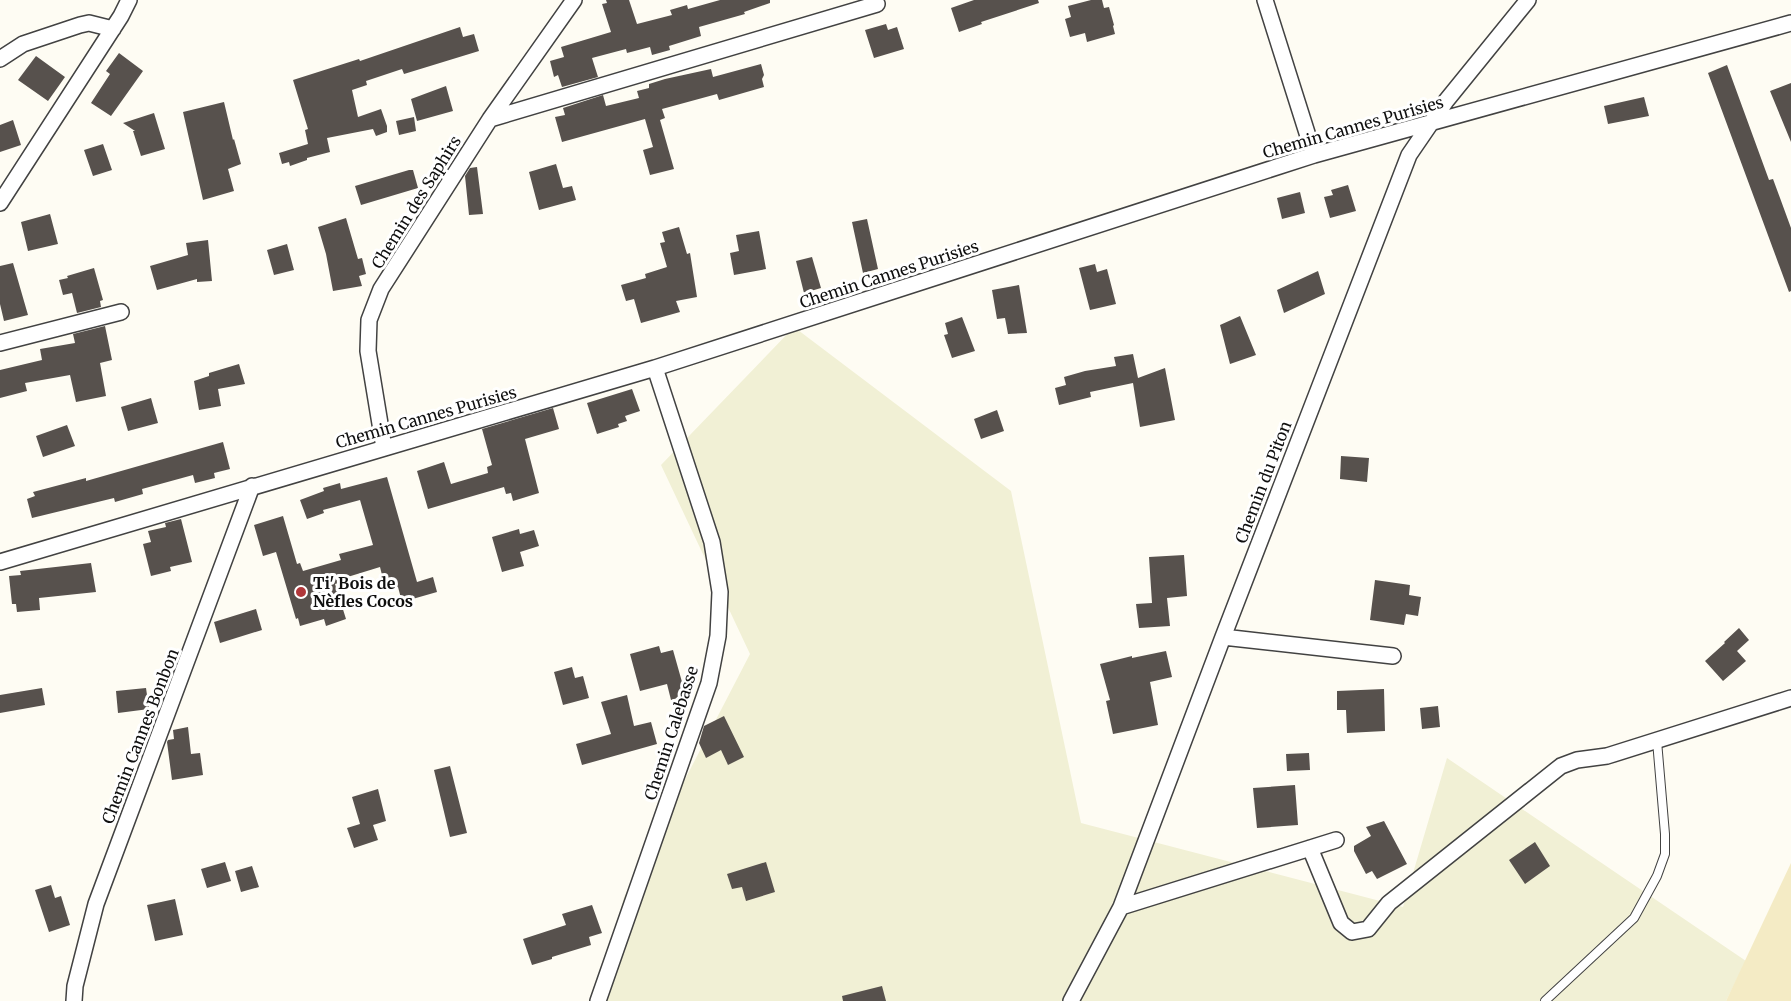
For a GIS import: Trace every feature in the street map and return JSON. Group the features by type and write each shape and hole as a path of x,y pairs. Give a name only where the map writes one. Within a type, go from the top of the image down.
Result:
{"street":[{"path":"0,203 129,0"},
{"name":"Chemin des Saphirs","path":"384,448 368,351 369,320 381,290 490,119 574,0"},
{"path":"1265,0 1314,155"},
{"name":"Chemin du Piton","path":"1071,1001 1121,907 1222,637 1409,155 1430,124 1528,0"},
{"path":"490,119 877,4"},
{"path":"0,59 23,44 89,23 112,29"},
{"name":"Chemin Cannes Purisies","path":"0,562 655,368 1314,155 1791,23"},
{"path":"0,344 121,312"},
{"name":"Chemin Calebasse","path":"598,1001 709,683 718,636 720,592 712,542 655,368"},
{"name":"Chemin Cannes Bonbon","path":"74,1001 75,986 96,904 252,486"},
{"path":"1222,637 1393,656"},
{"path":"1311,848 1341,924 1352,932 1368,929 1389,903 1561,766 1577,760 1607,756 1791,698"},
{"path":"1121,907 1336,840"}],"lane":[{"path":"1545,1001 1634,918 1657,876 1665,855 1665,834 1657,741"}],"green space":[{"path":"794,327 1011,491 1081,823 1403,907 1447,758 1746,961 1726,1001 596,1001 624,897 750,654 661,465"}],"sand":[{"path":"1791,863 1791,1001 1726,1001"}],"building":[{"path":"606,0 629,0 637,24 672,15 670,10 687,5 688,9 720,0 770,0 770,3 744,12 745,14 699,27 701,36 669,46 670,50 652,55 650,47 627,53 626,49 592,58 598,77 562,87 558,75 554,77 550,61 564,57 561,47 611,32 602,4 607,3"},
{"path":"974,0 1038,0 1039,3 981,22 982,24 959,32 951,8"},
{"path":"1091,0 1102,0 1104,8 1109,7 1115,34 1087,42 1085,33 1070,37 1065,19 1071,17 1068,6"},
{"path":"886,24 888,30 897,27 904,49 874,58 865,30"},
{"path":"460,27 463,37 474,34 479,51 404,74 402,69 366,81 367,85 352,90 358,117 381,109 387,132 376,136 373,129 327,138 330,152 307,158 307,160 290,166 289,162 282,164 279,153 308,144 305,130 308,129 293,80 359,59 360,61"},
{"path":"119,53 143,71 111,116 91,103 110,74 106,71"},
{"path":"36,56 65,77 48,101 18,80"},
{"path":"761,64 764,87 719,100 717,94 662,109 665,118 660,120 674,169 650,175 643,150 653,147 645,119 562,142 555,117 565,115 563,108 603,95 606,106 639,98 637,91 649,88 649,84 665,79 711,69 713,77"},
{"path":"1727,65 1769,180 1773,179 1791,228 1791,291 1789,292 1708,73"},
{"path":"1791,83 1791,142 1770,91"},
{"path":"446,86 453,111 417,121 411,99"},
{"path":"1644,97 1649,116 1608,124 1604,106"},
{"path":"224,102 241,164 228,169 234,191 203,200 183,112"},
{"path":"154,113 165,149 141,156 133,131 135,131 123,123"},
{"path":"414,117 416,131 399,135 396,121"},
{"path":"13,120 21,145 0,152 0,125"},
{"path":"103,144 112,170 93,176 84,150"},
{"path":"556,164 563,188 572,186 576,200 539,210 529,172"},
{"path":"477,167 483,214 469,215 465,176 470,168"},
{"path":"413,170 418,188 361,205 355,186"},
{"path":"1348,185 1356,211 1330,218 1324,197 1333,195 1331,190"},
{"path":"1300,192 1305,213 1282,219 1277,198"},
{"path":"50,214 58,244 28,251 21,222"},
{"path":"346,218 358,259 362,258 366,274 359,276 362,286 333,291 318,227"},
{"path":"867,219 878,269 863,273 852,222"},
{"path":"679,227 687,254 690,253 697,297 676,301 680,312 641,323 634,299 626,301 621,285 646,278 645,274 667,267 660,243 665,242 662,232"},
{"path":"759,231 766,269 734,275 730,253 739,251 736,235"},
{"path":"208,240 212,281 197,282 197,279 157,290 150,266 188,255 186,243"},
{"path":"287,244 294,270 274,275 267,250"},
{"path":"812,257 821,288 804,293 796,261"},
{"path":"13,263 28,315 4,321 0,304 0,266"},
{"path":"1095,264 1097,272 1107,269 1116,304 1090,310 1079,268"},
{"path":"94,268 103,300 100,301 101,307 77,313 72,293 63,295 59,280"},
{"path":"1318,271 1325,294 1284,313 1277,290"},
{"path":"1019,285 1027,333 1008,334 1005,318 997,319 992,290"},
{"path":"1240,316 1256,355 1230,364 1220,325"},
{"path":"962,317 975,351 952,358 944,335 948,334 945,323"},
{"path":"105,326 112,360 100,363 106,396 76,402 70,375 25,383 27,391 0,398 0,370 42,360 40,349 75,343 73,334"},
{"path":"1133,354 1138,378 1165,368 1175,420 1140,427 1133,383 1090,392 1091,397 1059,405 1055,388 1066,385 1064,377 1116,366 1114,357"},
{"path":"239,364 245,384 218,389 221,406 199,410 194,381 209,376 209,373"},
{"path":"632,389 640,411 625,416 627,421 618,424 619,427 597,434 587,403"},
{"path":"151,398 158,423 128,431 121,407"},
{"path":"553,408 559,429 525,439 539,493 513,501 511,493 506,494 504,487 428,509 417,471 444,462 451,484 488,473 487,467 492,465 482,429"},
{"path":"997,410 1004,431 981,439 974,419"},
{"path":"67,425 75,446 43,457 36,436"},
{"path":"223,442 230,469 214,473 215,478 195,483 193,475 142,489 143,494 115,502 114,498 32,518 27,499 35,496 33,492 86,478 86,481"},
{"path":"1341,456 1369,458 1367,482 1340,479"},
{"path":"387,477 417,582 433,577 437,592 402,602 398,587 386,591 380,567 341,579 342,582 335,584 346,619 326,626 324,619 300,626 276,552 263,556 254,525 283,516 297,564 300,563 303,571 341,560 339,554 373,545 360,500 323,510 324,513 307,519 300,500 324,491 323,488 340,483 341,489"},
{"path":"181,519 192,562 170,567 171,571 151,576 143,544 151,542 148,531 166,527 165,523"},
{"path":"519,529 520,534 534,530 539,546 520,552 524,566 502,572 492,537"},
{"path":"1184,555 1187,596 1167,598 1170,626 1139,628 1136,604 1152,603 1149,557"},
{"path":"91,563 96,592 39,598 40,610 17,612 16,604 12,604 9,576 21,575 20,571"},
{"path":"1375,580 1410,585 1409,595 1421,597 1418,616 1406,614 1404,625 1370,620"},
{"path":"256,609 262,630 220,643 214,622"},
{"path":"1739,628 1749,640 1737,651 1746,661 1723,681 1705,661"},
{"path":"659,646 661,653 673,650 682,682 685,681 690,694 671,700 667,684 640,691 630,654"},
{"path":"1166,651 1172,677 1150,682 1158,725 1113,734 1106,701 1110,700 1100,664"},
{"path":"572,667 575,678 583,676 589,698 563,705 554,672"},
{"path":"42,688 45,705 0,713 0,695"},
{"path":"146,688 149,709 118,713 116,691"},
{"path":"1384,689 1385,731 1347,733 1346,710 1337,710 1337,691"},
{"path":"627,695 634,726 651,722 657,744 582,765 576,744 611,734 601,702"},
{"path":"1438,706 1440,727 1422,729 1420,708"},
{"path":"724,716 744,757 728,765 721,750 706,758 699,743 704,726"},
{"path":"188,727 191,754 200,753 203,775 172,780 167,742 174,739 173,730"},
{"path":"1309,753 1310,770 1287,771 1286,754"},
{"path":"450,766 467,833 450,837 434,770"},
{"path":"1295,785 1298,825 1257,828 1253,788"},
{"path":"378,789 386,821 373,825 378,840 354,848 347,828 360,824 352,797"},
{"path":"1384,821 1407,864 1377,879 1372,871 1366,874 1354,851 1354,846 1371,836 1366,827"},
{"path":"1535,842 1550,866 1525,884 1509,860"},
{"path":"225,862 231,881 207,888 201,869"},
{"path":"766,862 775,892 746,901 742,887 732,889 727,874"},
{"path":"252,866 259,887 241,892 235,871"},
{"path":"51,885 55,898 61,896 70,925 49,932 35,890"},
{"path":"175,899 183,935 155,941 147,905"},
{"path":"592,905 602,933 589,937 591,945 532,965 523,939 566,925 562,914"},
{"path":"882,986 886,1001 843,1001 842,996"}],"place":[{"name":"Ti' Bois de Nèfles Cocos","path":"301,592"}]}
